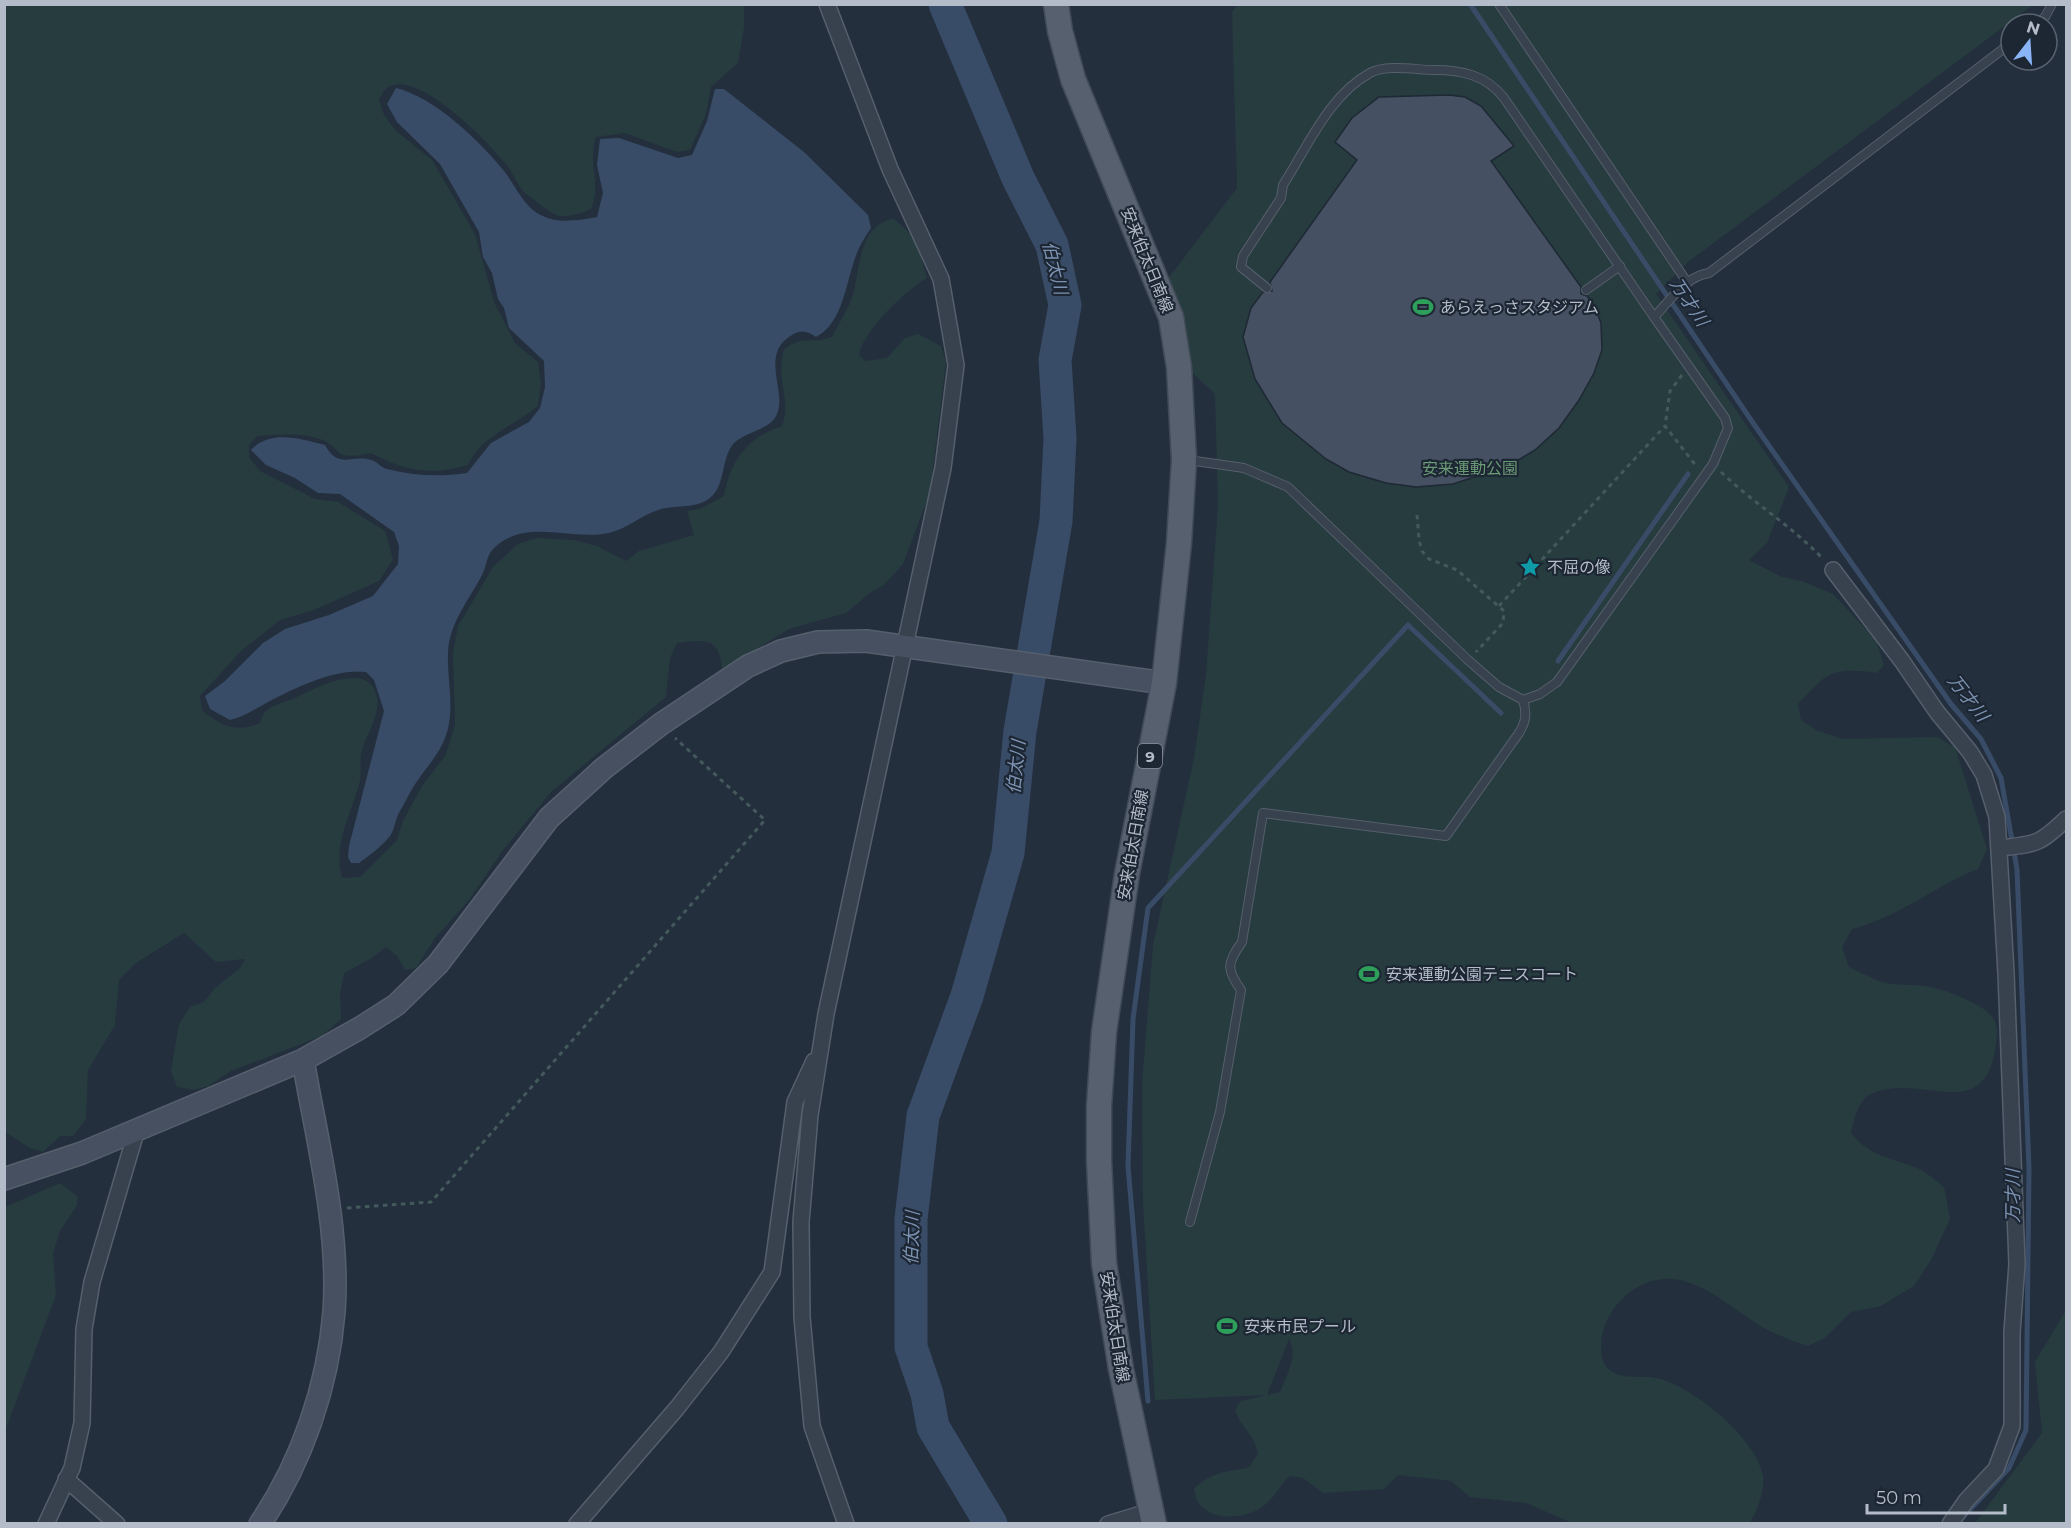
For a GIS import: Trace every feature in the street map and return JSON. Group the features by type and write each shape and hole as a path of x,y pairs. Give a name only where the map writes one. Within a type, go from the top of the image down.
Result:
{"main road":[{"name":"安来伯太日南線","path":"1056,4 1060,31 1073,79 1171,317 1179,367 1184,460 1179,543 1164,683 1127,874 1104,1032 1099,1106 1104,1263 1121,1370 1152,1517"}],"street":[{"path":"826,4 890,169 941,279 956,365 943,468 910,615 912,646 826,1014 810,1115 801,1222 802,1317 812,1426 846,1524"},
{"path":"1833,570 1937,712 1970,752 1984,775 1997,817 2017,1264 2012,1332 2012,1426 1996,1469 1966,1501 1950,1524"},
{"path":"4,1179 82,1153 303,1060 396,1005 438,964 549,818 604,768 661,724 748,666 781,651 818,642 866,641 1164,683"},
{"path":"2000,848 2034,845 2067,819"},
{"path":"577,1524 714,1361 772,1272 795,1102 823,1042"},
{"path":"260,1524 298,1458 328,1359 334,1310 329,1209 303,1060"},
{"path":"46,1524 72,1468 82,1424 84,1329 92,1281 137,1129"},
{"path":"66,1479 117,1524"},
{"path":"1115,1521 1152,1517"}],"lane":[{"path":"1499,4 1687,282"},
{"path":"1654,318 1696,275 1709,273 1999,52"},
{"path":"1184,460 1244,468 1288,487 1468,660 1499,687 1524,700 1540,694 1557,682 1713,465 1728,428 1725,418 1499,90 1483,78 1463,71 1384,70 1371,73 1337,100 1283,185 1281,198 1243,256 1241,267 1267,288"},
{"path":"1586,290 1620,266"},
{"path":"1190,1222 1220,1112 1241,990 1230,975 1230,960 1242,942 1263,813 1446,836 1526,722 1524,700"}],"path":[{"path":"1499,606 1665,426 1666,406 1670,391 1690,369"},
{"path":"1665,426 1704,477"},
{"path":"1713,465 1745,494 1788,526 1833,570"},
{"path":"1417,515 1422,551 1429,559 1457,570 1504,610 1503,623 1468,660"},
{"path":"329,1209 432,1202 765,820 661,724"}],"green space":[{"name":"安来運動公園","path":"1238,4 2033,5 2024,12 1999,12 1999,30 1688,262 1656,294 1789,487 1767,543 1749,560 1782,577 1802,581 1833,594 1876,640 1884,665 1877,673 1849,671 1831,674 1798,704 1801,720 1818,731 1843,739 1937,737 1955,747 1987,849 1978,869 1900,910 1852,929 1842,947 1849,967 1882,982 1918,985 1952,993 1983,1008 1990,1014 1996,1025 1997,1034 1992,1064 1982,1082 1968,1090 1951,1092 1912,1088 1891,1089 1871,1094 1863,1101 1855,1117 1851,1133 1865,1147 1921,1170 1944,1187 1950,1219 1931,1260 1914,1286 1881,1306 1851,1312 1825,1338 1808,1346 1762,1327 1705,1289 1684,1281 1668,1279 1653,1281 1639,1286 1626,1295 1608,1319 1603,1333 1601,1354 1608,1369 1616,1374 1656,1378 1687,1391 1721,1416 1749,1446 1758,1461 1763,1476 1760,1501 1750,1523 1572,1523 1526,1503 1470,1497 1451,1481 1398,1475 1384,1489 1323,1493 1303,1478 1290,1476 1269,1501 1259,1509 1241,1515 1221,1516 1204,1509 1197,1501 1194,1489 1212,1476 1248,1468 1258,1454 1254,1442 1235,1410 1241,1401 1267,1395 1155,1400 1143,1204 1142,1084 1153,945 1194,758 1206,675 1218,506 1215,394 1187,368 1167,280 1237,188 1232,12","holes":["1289,1339 1292,1359 1288,1372 1280,1392 1267,1395"]},
{"path":"4,5 744,5 744,28 738,63 711,87 706,114 690,150 677,152 625,133 596,137 593,157 594,200 591,209 576,214 556,215 525,193 508,167 483,139 433,97 400,84 387,88 379,99 384,115 395,130 432,160 475,234 494,302 515,343 538,362 541,383 538,406 481,446 468,465 455,468 418,470 395,464 371,453 348,456 323,440 306,436 257,436 249,445 249,457 260,471 315,499 338,502 385,531 393,559 379,581 314,610 280,620 241,651 200,696 202,710 222,724 236,728 260,723 265,712 272,707 327,683 353,678 364,680 372,686 377,698 377,711 362,750 360,781 341,840 342,878 360,877 397,840 403,821 422,786 445,756 455,726 453,652 458,626 493,567 518,544 537,538 574,540 597,546 626,561 639,551 694,535 687,511 700,509 724,496 731,472 743,452 759,437 782,426 785,416 781,370 784,349 798,342 832,337 848,308 868,236 883,222 894,219 916,239 927,278 908,292 877,323 862,345 859,355 865,361 887,358 905,338 918,334 941,346 946,362 930,492 903,564 884,585 871,592 846,613 789,629 722,670 718,651 709,643 695,641 677,643 670,658 666,697 551,792 503,850 469,900 435,938 416,968 405,970 397,956 386,947 372,958 344,973 340,994 341,1019 322,1036 231,1071 208,1086 194,1090 177,1087 171,1071 179,1024 190,1007 204,1002 215,988 240,968 245,959 216,962 184,933 136,963 119,980 115,1025 88,1070 86,1119 73,1136 60,1136 43,1152 28,1147 4,1131"},
{"path":"60,1183 78,1197 77,1205 60,1231 53,1253 56,1295 5,1431 5,1207"},
{"path":"2066,1310 2066,1523 1975,1523 2042,1433 2035,1362"}],"water":[{"path":"396,88 411,93 441,110 494,159 531,208 549,218 562,221 597,217 603,193 597,165 600,139 619,138 678,158 692,155 707,121 715,89 724,89 804,152 868,215 871,228 858,250 843,300 833,322 816,337 801,331 782,343 775,362 779,394 777,414 769,424 733,444 729,450 717,490 708,500 694,505 658,510 622,529 609,533 594,535 535,532 521,534 507,538 492,550 482,575 460,612 449,642 450,716 443,743 411,791 398,814 390,836 359,863 351,863 348,857 349,846 384,711 374,680 366,672 328,676 303,685 245,715 230,720 210,709 205,696 225,681 263,643 285,629 329,615 373,596 398,564 399,546 394,532 340,494 318,493 295,478 266,465 251,450 267,440 296,438 325,445 330,453 340,459 371,460 385,468 397,471 427,475 467,473 491,443 529,422 540,408 545,387 544,361 509,328 504,308 498,299 492,273 483,257 479,232 440,164 397,122 387,104"}],"building":[{"name":"あらえっさスタジアム","path":"1449,95 1465,97 1481,106 1514,146 1491,161 1581,287 1581,294 1587,296 1594,305 1601,323 1602,350 1594,373 1579,400 1559,428 1535,450 1508,466 1453,484 1416,487 1386,483 1349,472 1326,459 1282,423 1255,379 1243,337 1251,308 1263,292 1272,291 1270,282 1357,160 1335,142 1352,118 1379,97"}],"waterway":[{"name":"伯太川","path":"945,4 1018,178 1052,245 1065,305 1055,360 1060,438 1056,521 1020,731 1008,853 967,996 923,1116 911,1219 911,1347 927,1394 933,1427 991,1524"},
{"name":"万才川","path":"1470,4 1753,423 1951,704 1981,739 2001,778 2017,869 2029,1168 2026,1430 2009,1468 1962,1518"},
{"path":"1558,661 1688,474"},
{"path":"1148,1401 1128,1166 1133,1019 1148,908 1408,625 1501,713"}],"place":[{"name":"あらえっさスタジアム","path":"1423,307"},
{"name":"不屈の像","path":"1530,567"},
{"name":"安来運動公園テニスコート","path":"1369,974"},
{"name":"安来市民プール","path":"1227,1326"}]}
